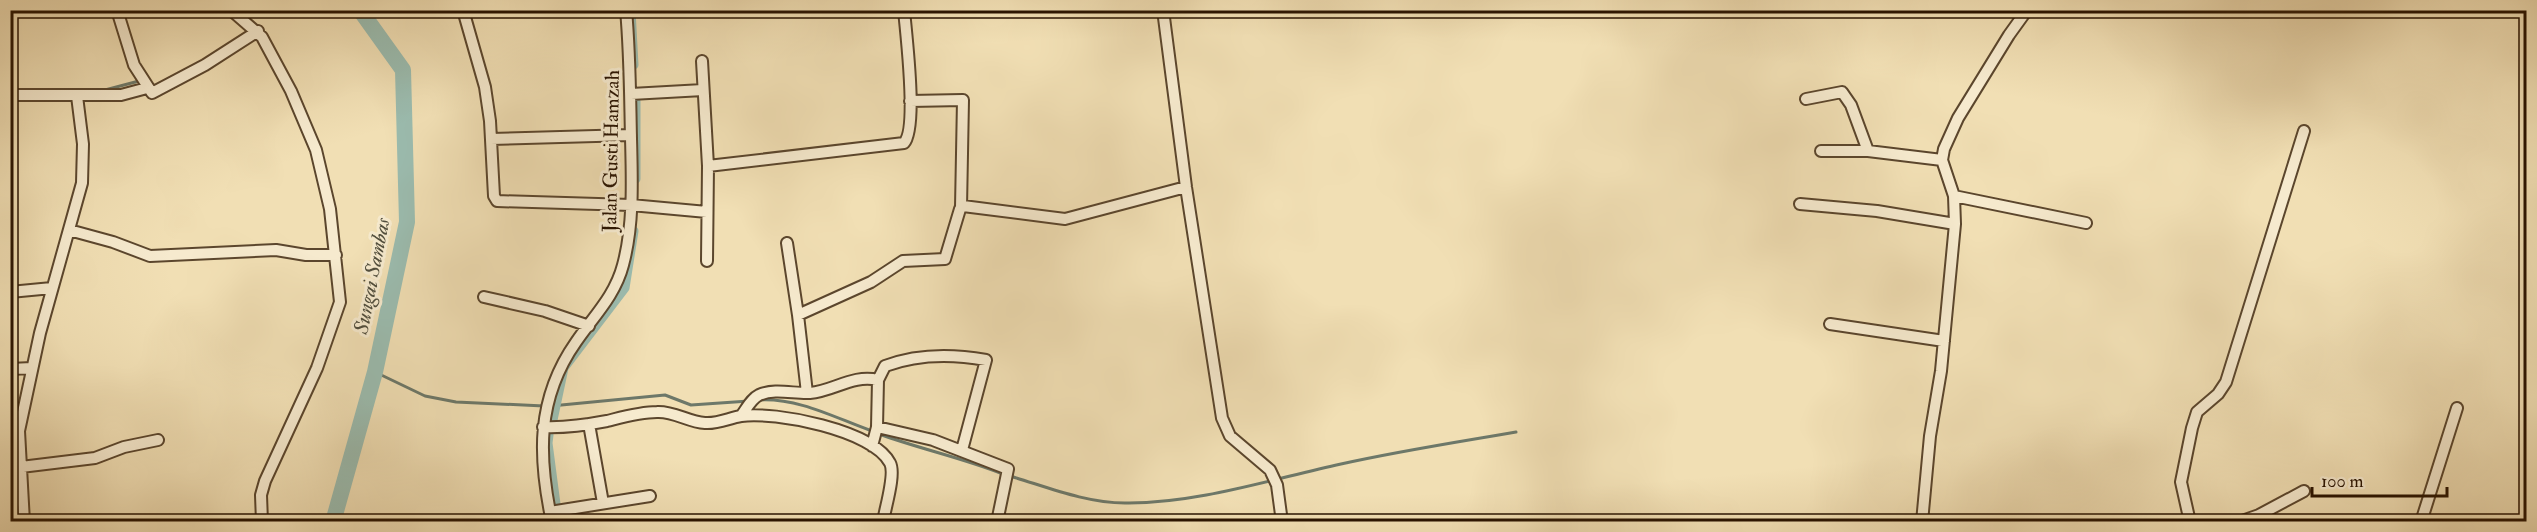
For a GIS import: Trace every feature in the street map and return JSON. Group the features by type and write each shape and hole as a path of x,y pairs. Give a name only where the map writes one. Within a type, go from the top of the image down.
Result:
{"street":[{"path":"117,10 134,65 152,93 258,31"},
{"path":"231,10 258,31 289,86 316,150 330,208 340,307 317,368 265,481 261,495 262,522"},
{"path":"463,10 485,87 494,196 498,201 631,205 708,212"},
{"name":"Jalan Gusti Hamzah","path":"551,517 543,460 544,423 549,394 556,375 613,290 622,268 629,236 631,94 626,10"},
{"path":"708,166 904,144 909,133 910,100 904,10"},
{"path":"1163,10 1186,187 1222,418 1230,436 1270,470 1275,481 1282,522"},
{"path":"1922,522 1930,436 1944,341 1955,224 1954,196 1942,160 1944,149 1958,118 2027,10"},
{"path":"702,61 708,166 707,261"},
{"path":"10,95 121,95 147,88"},
{"path":"631,94 703,90"},
{"path":"1806,99 1842,92 1851,105 1868,151"},
{"path":"24,522 19,430 52,288 79,197 83,173 83,144 77,96"},
{"path":"798,315 871,282 903,261 945,259 961,207 963,100 910,100"},
{"path":"2190,522 2181,482 2192,428 2197,412 2218,394 2226,382 2304,131"},
{"path":"491,139 631,135"},
{"path":"1821,151 1868,151 1942,160"},
{"path":"961,207 1065,219 1186,187"},
{"path":"1954,196 2086,223"},
{"path":"1800,204 1877,211 1955,224"},
{"path":"69,230 113,242 150,256 276,250 306,255 336,255"},
{"path":"787,243 807,393"},
{"path":"10,292 52,288"},
{"path":"484,297 545,310 589,326"},
{"path":"1830,324 1944,341"},
{"path":"883,522 891,466 875,437 878,380 885,366 916,358 954,355 986,360 963,450"},
{"path":"10,369 32,368"},
{"path":"744,412 753,398 765,393 807,393 855,379 878,380"},
{"path":"2421,522 2457,408"},
{"path":"544,423 589,424 656,412 676,414 709,423 744,412 815,423 875,437 963,450 1008,469 998,522"},
{"path":"589,424 603,503"},
{"path":"21,466 95,458 124,447 158,440"},
{"path":"2239,522 2259,515 2304,490"},
{"path":"551,517 603,503 650,496"}],"waterway":[{"name":"Sungai Sambas","path":"333,522 375,372 407,222 403,70 360,10"},
{"path":"631,10 634,65"},
{"path":"105,90 139,81"},
{"path":"636,101 636,179"},
{"path":"553,420 564,368 625,288 634,231"},
{"path":"375,372 425,396 456,402 544,406"},
{"path":"551,406 665,395 691,405 749,401"},
{"path":"759,400 789,402 872,431"},
{"path":"1010,476 1067,494 1096,500 1125,503 1152,502 1234,490 1363,459 1516,432"},
{"path":"879,434 1003,474"},
{"path":"549,435 548,443 556,504"},
{"path":"558,518 559,522"}]}
